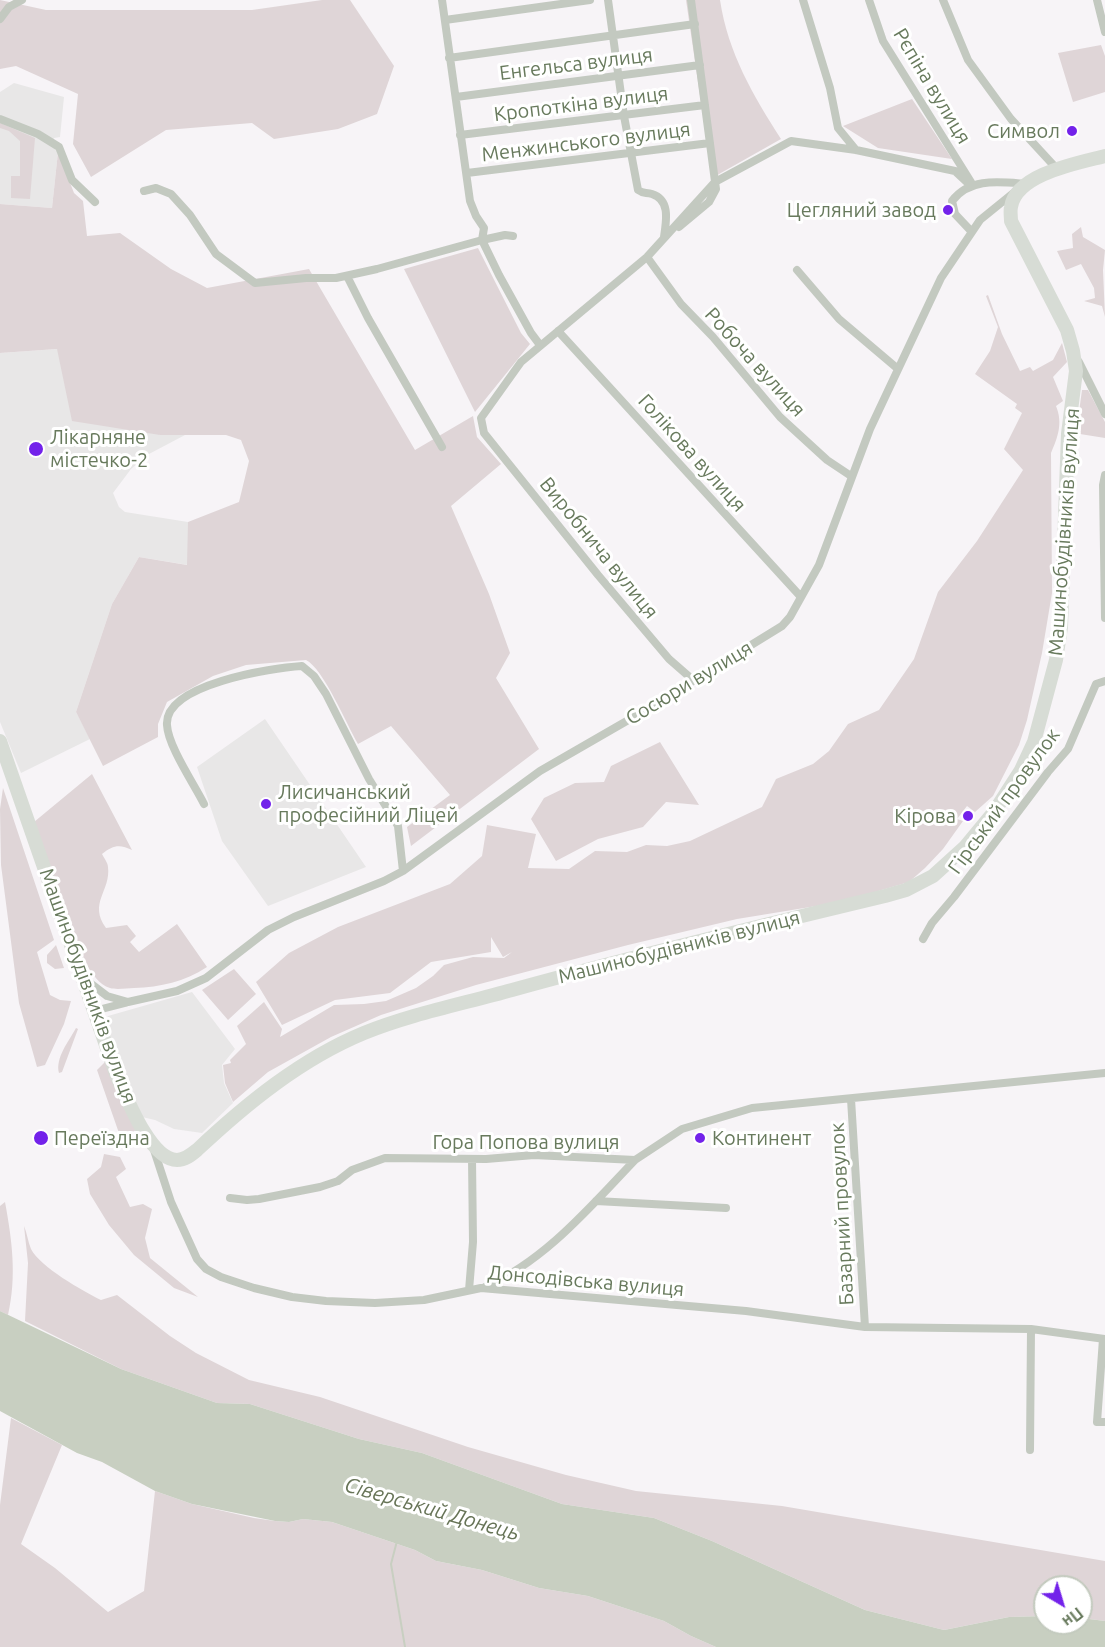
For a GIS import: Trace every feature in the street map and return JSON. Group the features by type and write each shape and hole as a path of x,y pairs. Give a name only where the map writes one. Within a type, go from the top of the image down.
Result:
{"main road":[{"name":"Сосюри вулиця","path":"1027,184 1057,169 1105,156"},
{"name":"Машинобудівників вулиця","path":"0,741 116,1074 152,1143 160,1153 178,1160 188,1157 274,1085 311,1060 363,1034 408,1017 614,962 885,896 921,884 947,865 994,812 1021,770 1034,742 1056,660 1061,627 1068,434 1076,370 1067,330 1011,221 1013,201 1027,184"}],"street":[{"path":"0,19 9,7 22,0"},
{"path":"442,0 470,201 484,228 482,240 504,285 540,345 647,257 715,182 791,141 856,150 955,171 971,185"},
{"path":"445,20 590,0"},
{"path":"608,0 624,116 638,190 644,194 651,194 663,202 666,210 664,238"},
{"path":"692,0 715,182"},
{"path":"803,0 830,88 838,128 856,150"},
{"name":"Рєпіна вулиця","path":"869,0 883,41 971,185"},
{"path":"943,0 968,60 1011,119 1057,169"},
{"path":"1097,0 1105,32"},
{"path":"449,58 694,24"},
{"name":"Енгельса вулиця","path":"456,97 700,65"},
{"name":"Кропоткіна вулиця","path":"460,135 705,105"},
{"path":"0,119 38,134 59,147 72,180 95,202"},
{"name":"Менжинського вулиця","path":"466,173 710,143"},
{"path":"971,231 955,214 952,201 958,193 971,185 996,181 1027,184"},
{"name":"Сосюри вулиця","path":"94,1011 193,985 206,978 268,930 403,871 540,771 782,626 790,617 819,565 870,429 941,278 980,220 1027,184"},
{"path":"144,191 156,188 171,194 190,215 216,254 255,283 347,276 482,240 505,235 513,236"},
{"name":"Робоча вулиця","path":"647,257 681,304 780,417 827,460 851,476"},
{"path":"797,270 839,318 898,369"},
{"path":"347,276 368,318 442,447"},
{"name":"Голікова вулиця","path":"558,331 801,597"},
{"name":"Виробнича вулиця","path":"540,345 521,362 481,418 484,433 662,651 693,680"},
{"path":"1073,351 1105,414"},
{"path":"1105,475 1103,490 1105,618"},
{"path":"204,804 169,736 166,723 172,708 183,699 210,685 236,676 302,666 314,676 326,694 369,778 398,826 403,871"},
{"name":"Гірський провулок","path":"923,939 932,924 1068,748 1096,684 1105,681"},
{"path":"81,976 107,996 128,1002"},
{"name":"Гора Попова вулиця","path":"230,1198 259,1199 320,1186 338,1181 352,1170 385,1158 472,1159 534,1155 635,1160 682,1128 752,1108 1105,1073"},
{"name":"Базарний провулок","path":"851,1099 865,1327"},
{"name":"Донсодівська вулиця","path":"152,1143 171,1202 197,1259 206,1269 221,1277 292,1298 326,1302 375,1303 424,1300 482,1288 746,1311 865,1327 1031,1329 1104,1339"},
{"path":"470,1290 473,1242 472,1159"},
{"path":"482,1288 505,1277 534,1258 596,1201 635,1160"},
{"path":"596,1201 726,1208"},
{"path":"1030,1450 1031,1329"},
{"path":"1104,1339 1097,1422 1105,1422"}],"shaded area":[{"path":"0,0 46,10 252,10 322,0 350,0 394,66 377,114 338,129 274,139 252,123 166,130 91,177 73,144 78,94 16,66 0,69"},
{"path":"686,0 720,0 735,56 781,139 712,178"},
{"path":"1101,45 1105,56 1105,92 1073,102 1058,53"},
{"path":"14,83 64,97 60,137 54,138 52,146 58,152 52,208 0,204 0,92"},
{"path":"912,99 952,159 878,148 843,126"},
{"path":"0,123 35,138 30,199 11,198 11,176 20,176 20,141 9,131 0,128"},
{"path":"58,152 74,193 83,201 87,236 120,233 171,269 207,288 309,269 415,450 473,416 477,437 501,464 451,506 489,594 510,653 496,678 539,749 411,846 407,827 450,795 391,726 358,744 327,685 313,665 306,660 246,665 213,676 167,702 158,724 158,737 103,766 76,712 112,604 139,557 187,565 188,522 239,502 249,461 241,440 226,435 160,435 72,421 57,349 0,353 0,204 52,208"},
{"path":"1081,227 1083,237 1105,250 1103,270 1105,317 1102,306 1084,301 1095,298 1094,288 1081,264 1066,270 1057,251 1073,248 1072,234"},
{"path":"478,248 521,333 530,344 475,412 404,269"},
{"path":"988,295 1002,334 1020,371 1030,367 1033,371 1053,360 1062,343 1067,362 1053,377 1063,401 1056,406 1059,430 1051,453 1052,593 1042,653 1019,745 993,796 975,812 967,806 957,819 963,821 943,849 909,882 841,902 737,919 628,945 476,985 381,1015 331,1037 268,1072 233,1102 225,1083 223,1065 231,1063 230,1060 246,1044 237,1026 264,1002 282,1029 280,1037 334,1005 386,1001 416,988 444,965 473,957 504,958 512,952 503,957 491,937 491,952 431,962 390,993 335,1000 282,1025 256,982 289,953 338,927 450,884 482,856 487,825 536,834 528,868 569,869 595,851 627,852 646,845 667,846 690,841 762,807 776,779 813,764 829,751 848,724 879,710 914,659 938,592 977,541 1023,470 1004,449 1022,413 1015,408 1017,404 975,374 990,351 998,327 986,296"},
{"path":"57,349 160,435 185,435 149,454 131,469 113,493 119,507 125,512 188,522 188,565 139,557 112,604 76,712 90,739 21,773 0,722 0,353"},
{"path":"1082,390 1088,390 1105,422 1105,438 1080,434 1081,428 1077,427"},
{"name":"Лисичанський професійний Ліцей","path":"265,719 366,867 268,906 222,841 197,767"},
{"path":"660,742 699,805 666,802 643,827 598,839 556,861 531,819 544,798 575,783 604,782 611,766"},
{"path":"92,774 132,850 117,846 102,854 108,865 108,875 99,911 106,928 127,925 136,936 130,942 139,952 177,924 207,967 181,980 163,985 116,989 102,984 86,964 34,822"},
{"path":"3,788 54,940 37,952 50,995 60,1000 71,1001 64,1024 45,1065 37,1067 19,1003 1,865 0,809"},
{"path":"56,945 64,968 55,969 47,963 47,955"},
{"path":"234,969 256,994 228,1020 202,990"},
{"path":"192,992 235,1049 222,1065 224,1083 233,1103 202,1133 174,1129 142,1117 102,1026 108,1016"},
{"path":"76,1028 78,1029 62,1072 59,1073 59,1061"},
{"path":"105,1062 137,1130 120,1136 97,1070"},
{"path":"104,1154 120,1157 126,1169 116,1177 130,1207 143,1204 152,1209 145,1238 150,1258 198,1297 174,1288 134,1255 109,1225 90,1194 87,1179 101,1167"},
{"path":"5,1202 12,1258 11,1301 8,1315 0,1311 0,1206"},
{"path":"24,1226 31,1249 36,1256 63,1278 101,1300 117,1295 196,1353 249,1380 320,1397 468,1447 566,1475 636,1491 782,1506 1105,1561 1105,1621 1093,1620 1093,1575 1033,1575 1033,1616 1009,1617 944,1630 865,1610 712,1541 654,1518 562,1504 422,1453 359,1439 250,1404 217,1403 121,1369 25,1321 28,1263"},
{"path":"11,1418 62,1445 21,1544 55,1568 108,1612 144,1591 155,1491 192,1504 254,1518 289,1522 303,1519 332,1522 415,1550 436,1561 482,1570 539,1588 588,1596 664,1621 716,1647 0,1647 0,1505"}],"water":[{"name":"Сіверський Донець","path":"0,1311 121,1369 217,1403 250,1404 359,1439 422,1453 562,1504 654,1518 712,1541 865,1610 944,1630 1009,1617 1033,1616 1033,1635 1093,1635 1093,1620 1105,1621 1105,1647 716,1647 664,1621 588,1596 539,1588 482,1570 436,1561 415,1550 332,1522 303,1519 289,1522 275,1521 192,1504 155,1491 102,1462 77,1453 0,1411"}],"waterway":[{"path":"397,1541 391,1564 405,1647"}],"place":[{"name":"Символ","path":"1072,131"},
{"name":"Цегляний завод","path":"948,210"},
{"name":"Лікарняне містечко-2","path":"36,449"},
{"name":"Лисичанський професійний Ліцей","path":"266,804"},
{"name":"Кірова","path":"968,816"},
{"name":"Переїздна","path":"41,1138"},
{"name":"Континент","path":"700,1138"}]}
